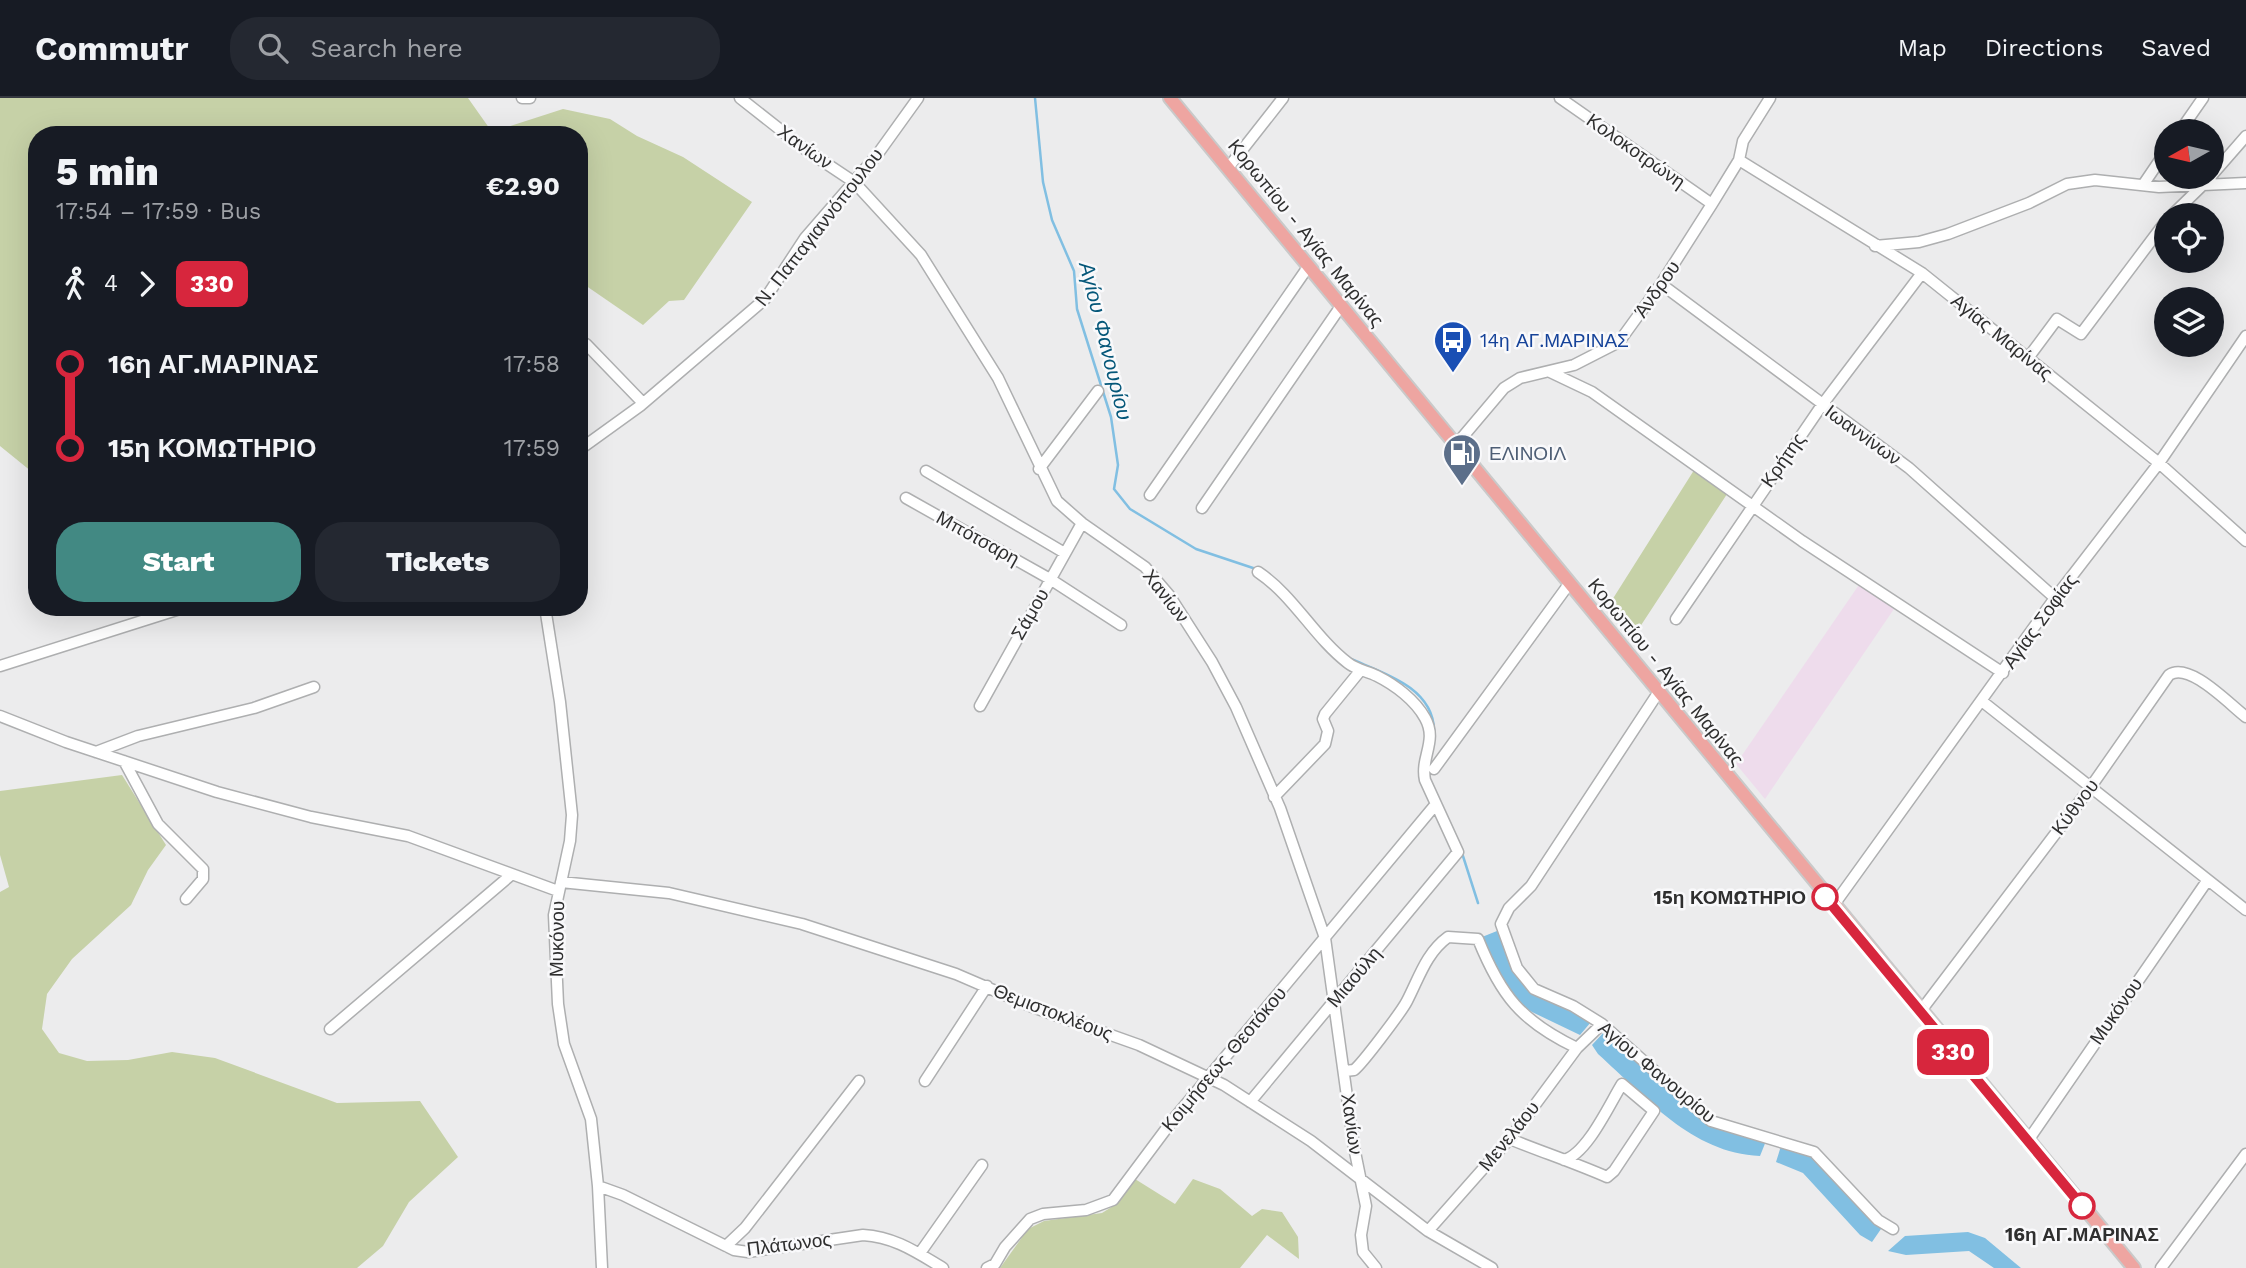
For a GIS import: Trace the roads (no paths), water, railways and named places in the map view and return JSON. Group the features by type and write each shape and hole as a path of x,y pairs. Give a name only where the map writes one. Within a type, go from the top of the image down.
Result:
{"main road":[{"name":"Κορωπίου - Αγίας Μαρίνας","path":"1170,98 2027,1142 2134,1268"}],"street":[{"path":"522,98 530,98"},
{"name":"Χανίων","path":"740,98 806,150 855,182 921,255 998,378 1056,501 1082,523 1145,567 1169,595 1212,662 1275,797 1325,937 1366,1206 1361,1235 1363,1252 1377,1268"},
{"name":"Ν. Παπαγιαννόπουλου","path":"588,443 643,403 765,299 806,238 855,182 918,98"},
{"path":"1227,169 1283,98"},
{"name":"Κολοκοτρώνη","path":"1559,98 1712,204"},
{"name":"Άνδρου","path":"1455,446 1504,388 1520,378 1550,372 1589,359 1619,342 1661,285 1712,204 1739,160 1743,141 1770,98"},
{"path":"2188,119 2203,98"},
{"path":"2224,162 2246,136"},
{"name":"Αγίας Μαρίνας","path":"1739,160 1922,273 2159,463 2246,541"},
{"path":"2143,185 2154,169"},
{"path":"1875,246 1919,242 1948,234 2029,203 2067,184 2095,180 2154,184"},
{"path":"2224,181 2246,183"},
{"path":"2184,203 2199,189"},
{"path":"2028,358 2057,319 2081,334 2154,237"},
{"path":"1150,495 1308,267"},
{"name":"Κρήτης","path":"1676,619 1822,405 1922,273"},
{"name":"Ιωαννίνων","path":"1661,285 1944,496 2055,598"},
{"path":"1202,508 1340,306"},
{"name":"Αγίας Σοφίας","path":"1833,906 1983,702 2055,598 2159,463 2246,336"},
{"path":"588,346 643,403"},
{"path":"1550,372 1592,391 1751,506 2003,673"},
{"path":"1039,469 1098,391"},
{"path":"926,471 1063,552"},
{"name":"Μπότσαρη","path":"906,498 1050,579 1121,625"},
{"name":"Σάμου","path":"980,706 1063,552 1082,523"},
{"path":"1258,572 1280,590 1313,629 1360,671 1376,676 1405,695 1426,719 1431,743 1423,772 1436,804"},
{"path":"1434,769 1569,584"},
{"path":"0,666 158,616"},
{"name":"Μυκόνου","path":"546,616 560,702 572,815 553,951 560,1024 574,1078 590,1119 598,1186 602,1268"},
{"path":"1275,797 1325,744 1328,731 1323,719 1325,714 1360,671"},
{"name":"Κύθνου","path":"1920,1012 2090,788 2174,671 2189,672 2246,717"},
{"path":"96,752 138,736 254,708 314,687"},
{"name":"Αγίου Φανουρίου","path":"1658,693 1531,886 1509,908 1501,924 1517,968 1534,989 1573,1006 1600,1026 1711,1121 1814,1152 1878,1220 1894,1229"},
{"path":"1983,702 2246,910"},
{"name":"Θεμιστοκλέους","path":"0,716 96,752 265,805 408,836 511,875 560,887 644,889 733,905 846,937 987,986 1139,1045 1208,1078 1311,1141 1363,1184 1428,1231 1492,1268"},
{"path":"124,761 158,824 203,869 203,879 186,899"},
{"name":"Μιαούλη","path":"1250,1102 1458,852 1436,804"},
{"name":"Κοιμήσεως Θεοτόκου","path":"993,1267 1005,1247 1030,1219 1043,1214 1086,1210 1112,1200 1208,1078 1436,804"},
{"path":"330,1029 511,875"},
{"name":"Μυκόνου","path":"2027,1142 2207,881"},
{"name":"Αγίου Φανουρίου","path":"1345,1071 1354,1070 1367,1056 1405,1004 1424,964 1444,940 1459,936 1478,939 1495,978 1508,999 1523,1014 1577,1048"},
{"path":"925,1082 987,986"},
{"name":"Μενελάου","path":"1428,1231 1510,1139 1577,1048 1600,1026"},
{"path":"726,1246 745,1228 859,1081"},
{"path":"1510,1139 1563,1160 1610,1176 1654,1111 1622,1084 1585,1143 1572,1158 1563,1160"},
{"path":"2161,1268 2246,1154"},
{"path":"920,1253 982,1165"},
{"name":"Πλάτωνος","path":"598,1186 624,1195 726,1246 748,1252 863,1235 893,1239 943,1268"},
{"path":"745,1228 741,1243 748,1252"}],"water":[{"path":"1497,931 1540,996 1591,1022 1580,1035 1532,1012 1512,999 1484,947 1482,937"},
{"path":"1603,1033 1706,1122 1766,1141 1760,1156 1735,1153 1712,1145 1671,1120 1598,1054 1592,1045"},
{"path":"1781,1146 1811,1156 1881,1229 1872,1242 1860,1235 1803,1173 1776,1162"},
{"path":"1968,1232 1985,1238 2021,1268 1994,1268 1969,1251 1906,1255 1888,1251 1905,1236"}],"waterway":[{"name":"Αγίου Φανουρίου","path":"1035,98 1043,182 1052,220 1074,271 1077,309 1111,417 1118,465 1114,489 1130,509 1196,549 1256,569"},
{"name":"Αγίου Φανουρίου","path":"1351,659 1391,676 1416,692 1431,715 1434,730"},
{"name":"Αγίου Φανουρίου","path":"1444,811 1453,830"},
{"name":"Αγίου Φανουρίου","path":"1462,853 1478,903"}],"place":[{"name":"14η ΑΓ.ΜΑΡΙΝΑΣ","path":"1453,374"},
{"name":"ΕΛΙΝΟΙΛ","path":"1462,487"},
{"name":"15η ΚΟΜΩΤΗΡΙΟ","path":"1825,897"},
{"name":"16η ΑΓ.ΜΑΡΙΝΑΣ","path":"2082,1206"}]}
